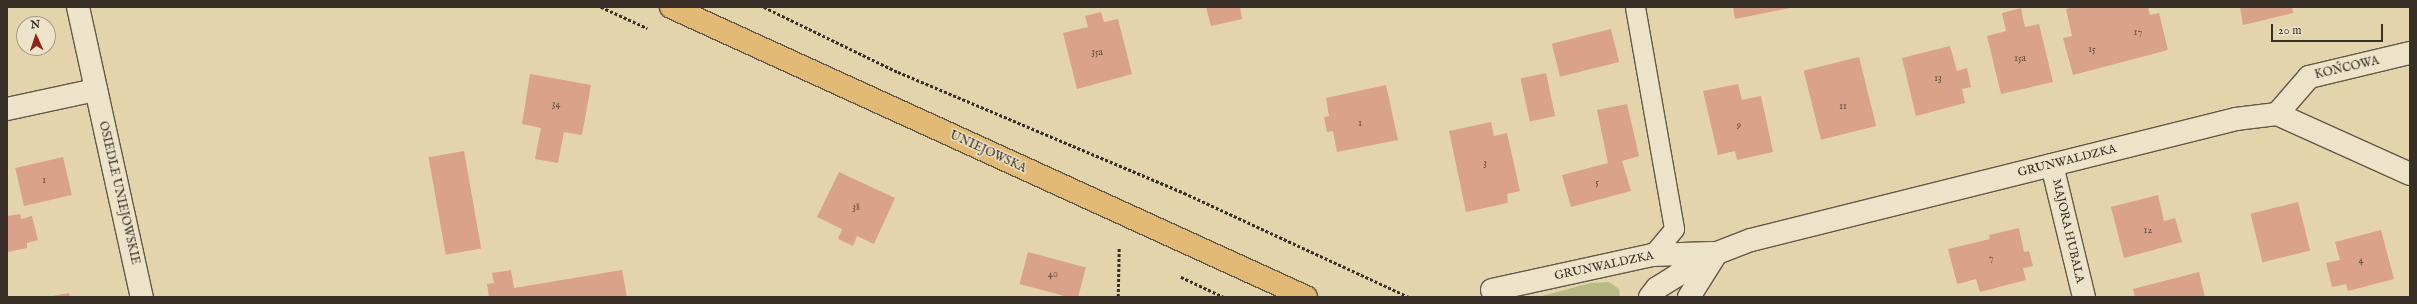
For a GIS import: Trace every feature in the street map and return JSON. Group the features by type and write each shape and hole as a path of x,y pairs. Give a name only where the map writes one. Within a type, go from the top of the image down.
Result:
{"main road":[{"name":"UNIEJOWSKA","path":"671,7 1306,297"}],"street":[{"name":"OSIEDLE UNIEJOWSKIE","path":"78,7 142,297"},
{"name":"KOŃCOWA","path":"2277,114 2309,77 2410,53"},
{"path":"7,110 96,90"},
{"path":"2277,114 2410,174"},
{"name":"GRUNWALDZKA","path":"1650,297 1657,288 1679,274 1717,253 1751,240 2236,119 2277,114"},
{"name":"MAJORA HUBALA","path":"2052,165 2084,297"},
{"path":"1689,297 1717,253"},
{"name":"GRUNWALDZKA","path":"1492,290 1652,255 1717,253"}],"lane":[{"path":"1635,7 1674,229 1652,255"}],"path":[{"path":"764,7 898,72 1184,193 1409,297"},
{"path":"1118,297 1119,247"}],"green space":[{"path":"1609,282 1619,289 1620,297 1538,297 1591,283"}],"building":[{"path":"1206,7 1240,7 1242,19 1211,26"},
{"path":"1733,7 1790,7 1790,8 1735,19"},
{"path":"2073,7 2148,7 2150,15 2159,13 2168,50 2073,75 2063,38 2072,36 2066,9"},
{"path":"2240,7 2292,7 2293,13 2243,25"},
{"path":"2021,8 2025,27 2039,24 2053,82 2001,94 1987,36 2006,31 2002,13"},
{"path":"1101,12 1104,22 1118,19 1132,74 1077,89 1063,33 1088,27 1085,16"},
{"path":"1611,29 1619,62 1560,77 1552,44"},
{"path":"1950,46 1957,71 1967,68 1971,87 1962,89 1965,103 1916,116 1902,58"},
{"path":"1859,57 1876,126 1821,140 1804,71"},
{"path":"1546,73 1555,116 1530,121 1521,78"},
{"path":"530,74 591,85 582,135 564,132 558,163 535,159 541,128 522,124"},
{"path":"1738,84 1742,100 1761,96 1773,152 1737,160 1735,151 1718,155 1703,91"},
{"path":"1386,85 1398,140 1337,152 1333,131 1327,132 1324,117 1329,116 1326,98"},
{"path":"1627,104 1639,156 1622,161 1631,191 1571,207 1562,175 1608,163 1597,110"},
{"path":"1491,122 1494,136 1507,133 1520,191 1507,194 1508,203 1466,212 1449,131"},
{"path":"464,151 481,248 446,255 429,157"},
{"path":"63,157 72,195 24,206 15,168"},
{"path":"839,172 895,198 874,244 857,236 853,246 838,239 842,229 817,217"},
{"path":"2158,195 2164,221 2175,218 2182,242 2124,258 2111,207"},
{"path":"2298,202 2310,251 2263,262 2250,214"},
{"path":"20,214 21,219 32,216 38,240 27,243 27,248 7,252 7,216"},
{"path":"2019,228 2024,252 2029,251 2033,266 2023,268 2026,280 1980,292 1976,279 1957,284 1948,249 1990,239 1989,235"},
{"path":"2381,230 2394,279 2348,291 2346,284 2332,287 2326,263 2340,260 2335,242"},
{"path":"1028,252 1086,268 1078,297 1068,297 1019,284"},
{"path":"511,270 514,288 622,270 627,297 489,297 487,284 494,283 492,273"},
{"path":"2199,272 2205,297 2135,297 2133,289"},
{"path":"69,293 70,297 52,297 52,296"}]}
